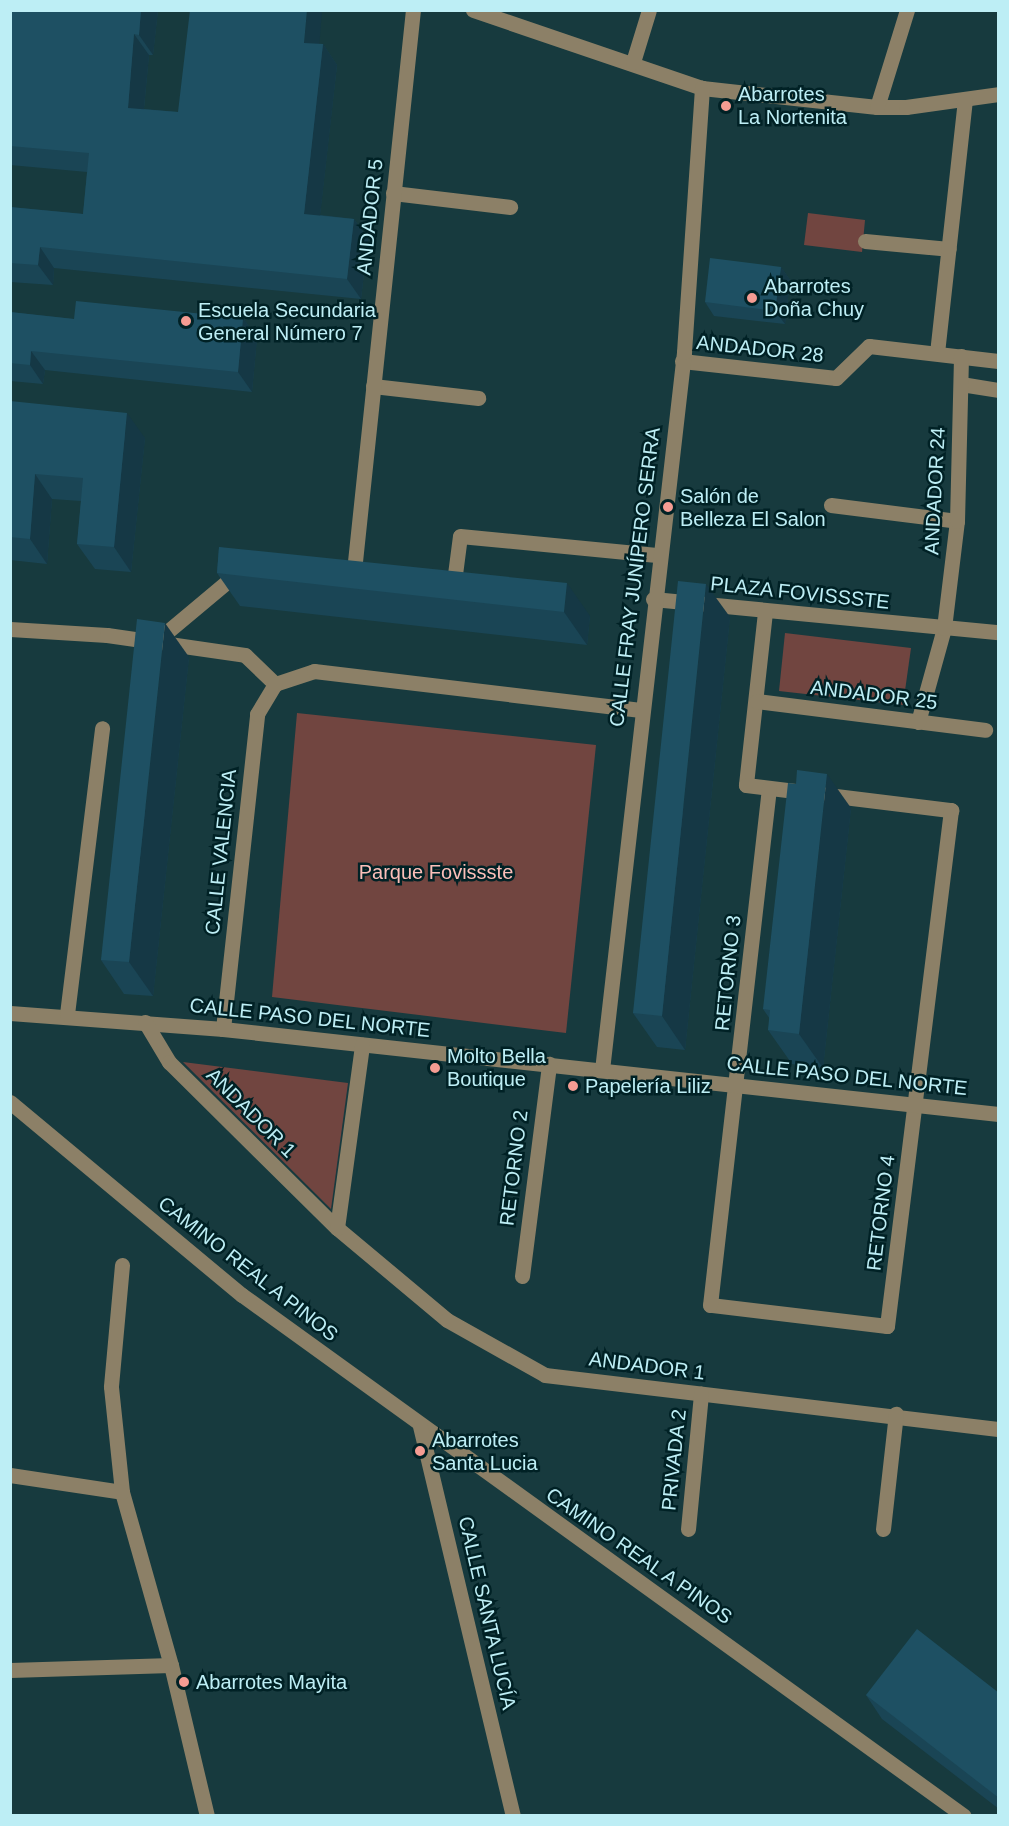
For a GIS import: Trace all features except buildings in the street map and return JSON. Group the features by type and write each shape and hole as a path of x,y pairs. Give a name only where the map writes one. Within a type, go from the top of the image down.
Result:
{"street":[{"name":"ANDADOR 5","path":"333,569 360,572 373,386 413,10"},
{"path":"473,10 633,62 702,88 877,106 965,100 999,94"},
{"path":"633,62 649,10"},
{"path":"877,106 907,10"},
{"name":"CALLE FRAY JUNÍPERO SERRA","path":"602,1070 640,710 682,361 702,88"},
{"path":"937,353 965,100"},
{"path":"393,193 510,207"},
{"path":"865,241 949,249"},
{"name":"ANDADOR 28","path":"682,361 836,378 869,346 999,361"},
{"name":"ANDADOR 24","path":"918,722 944,628 957,521 961,356"},
{"path":"961,384 999,390"},
{"path":"373,386 478,398"},
{"path":"831,506 957,521"},
{"path":"432,579 454,582 460,536 659,555"},
{"path":"155,642 237,572 257,566"},
{"name":"PLAZA FOVISSSTE","path":"653,599 765,612 999,632"},
{"path":"765,612 746,785 770,788"},
{"path":"10,629 155,642 245,656 275,684 314,670 640,710"},
{"name":"CALLE VALENCIA","path":"223,1029 257,714 275,684"},
{"name":"ANDADOR 25","path":"757,701 985,730"},
{"path":"67,1014 102,728"},
{"name":"RETORNO 4","path":"770,788 951,810 888,1326"},
{"name":"RETORNO 3","path":"770,788 710,1305 888,1326"},
{"name":"CALLE PASO DEL NORTE","path":"10,1013 67,1014 223,1029 999,1114"},
{"name":"ANDADOR 1","path":"145,1022 169,1062 337,1228 447,1320 545,1375 896,1414 999,1429"},
{"path":"337,1228 362,1044"},
{"name":"RETORNO 2","path":"522,1276 549,1064"},
{"name":"CAMINO REAL A PINOS","path":"10,1102 242,1295 420,1426 964,1815"},
{"path":"122,1265 111,1387 122,1492 171,1665 207,1815"},
{"name":"PRIVADA 2","path":"688,1529 701,1394"},
{"path":"883,1529 896,1414"},
{"name":"CALLE SANTA LUCÍA","path":"420,1426 515,1814"},
{"path":"10,1475 122,1492"},
{"path":"10,1670 171,1665"}],"green space":[{"path":"808,213 865,220 862,252 804,245"},
{"path":"785,633 911,648 903,705 779,691"},
{"name":"Parque Fovissste","path":"297,713 596,745 566,1033 272,997"},
{"path":"183,1062 348,1083 331,1209"}],"place":[{"name":"Abarrotes La Nortenita","path":"726,106"},
{"name":"Abarrotes Doña Chuy","path":"752,298"},
{"name":"Escuela Secundaria General Número 7","path":"186,321"},
{"name":"Salón de Belleza El Salon","path":"668,507"},
{"name":"Molto Bella Boutique","path":"435,1068"},
{"name":"Papelería Liliz","path":"573,1086"},
{"name":"Abarrotes Santa Lucia","path":"420,1451"},
{"name":"Abarrotes Mayita","path":"184,1682"}]}
